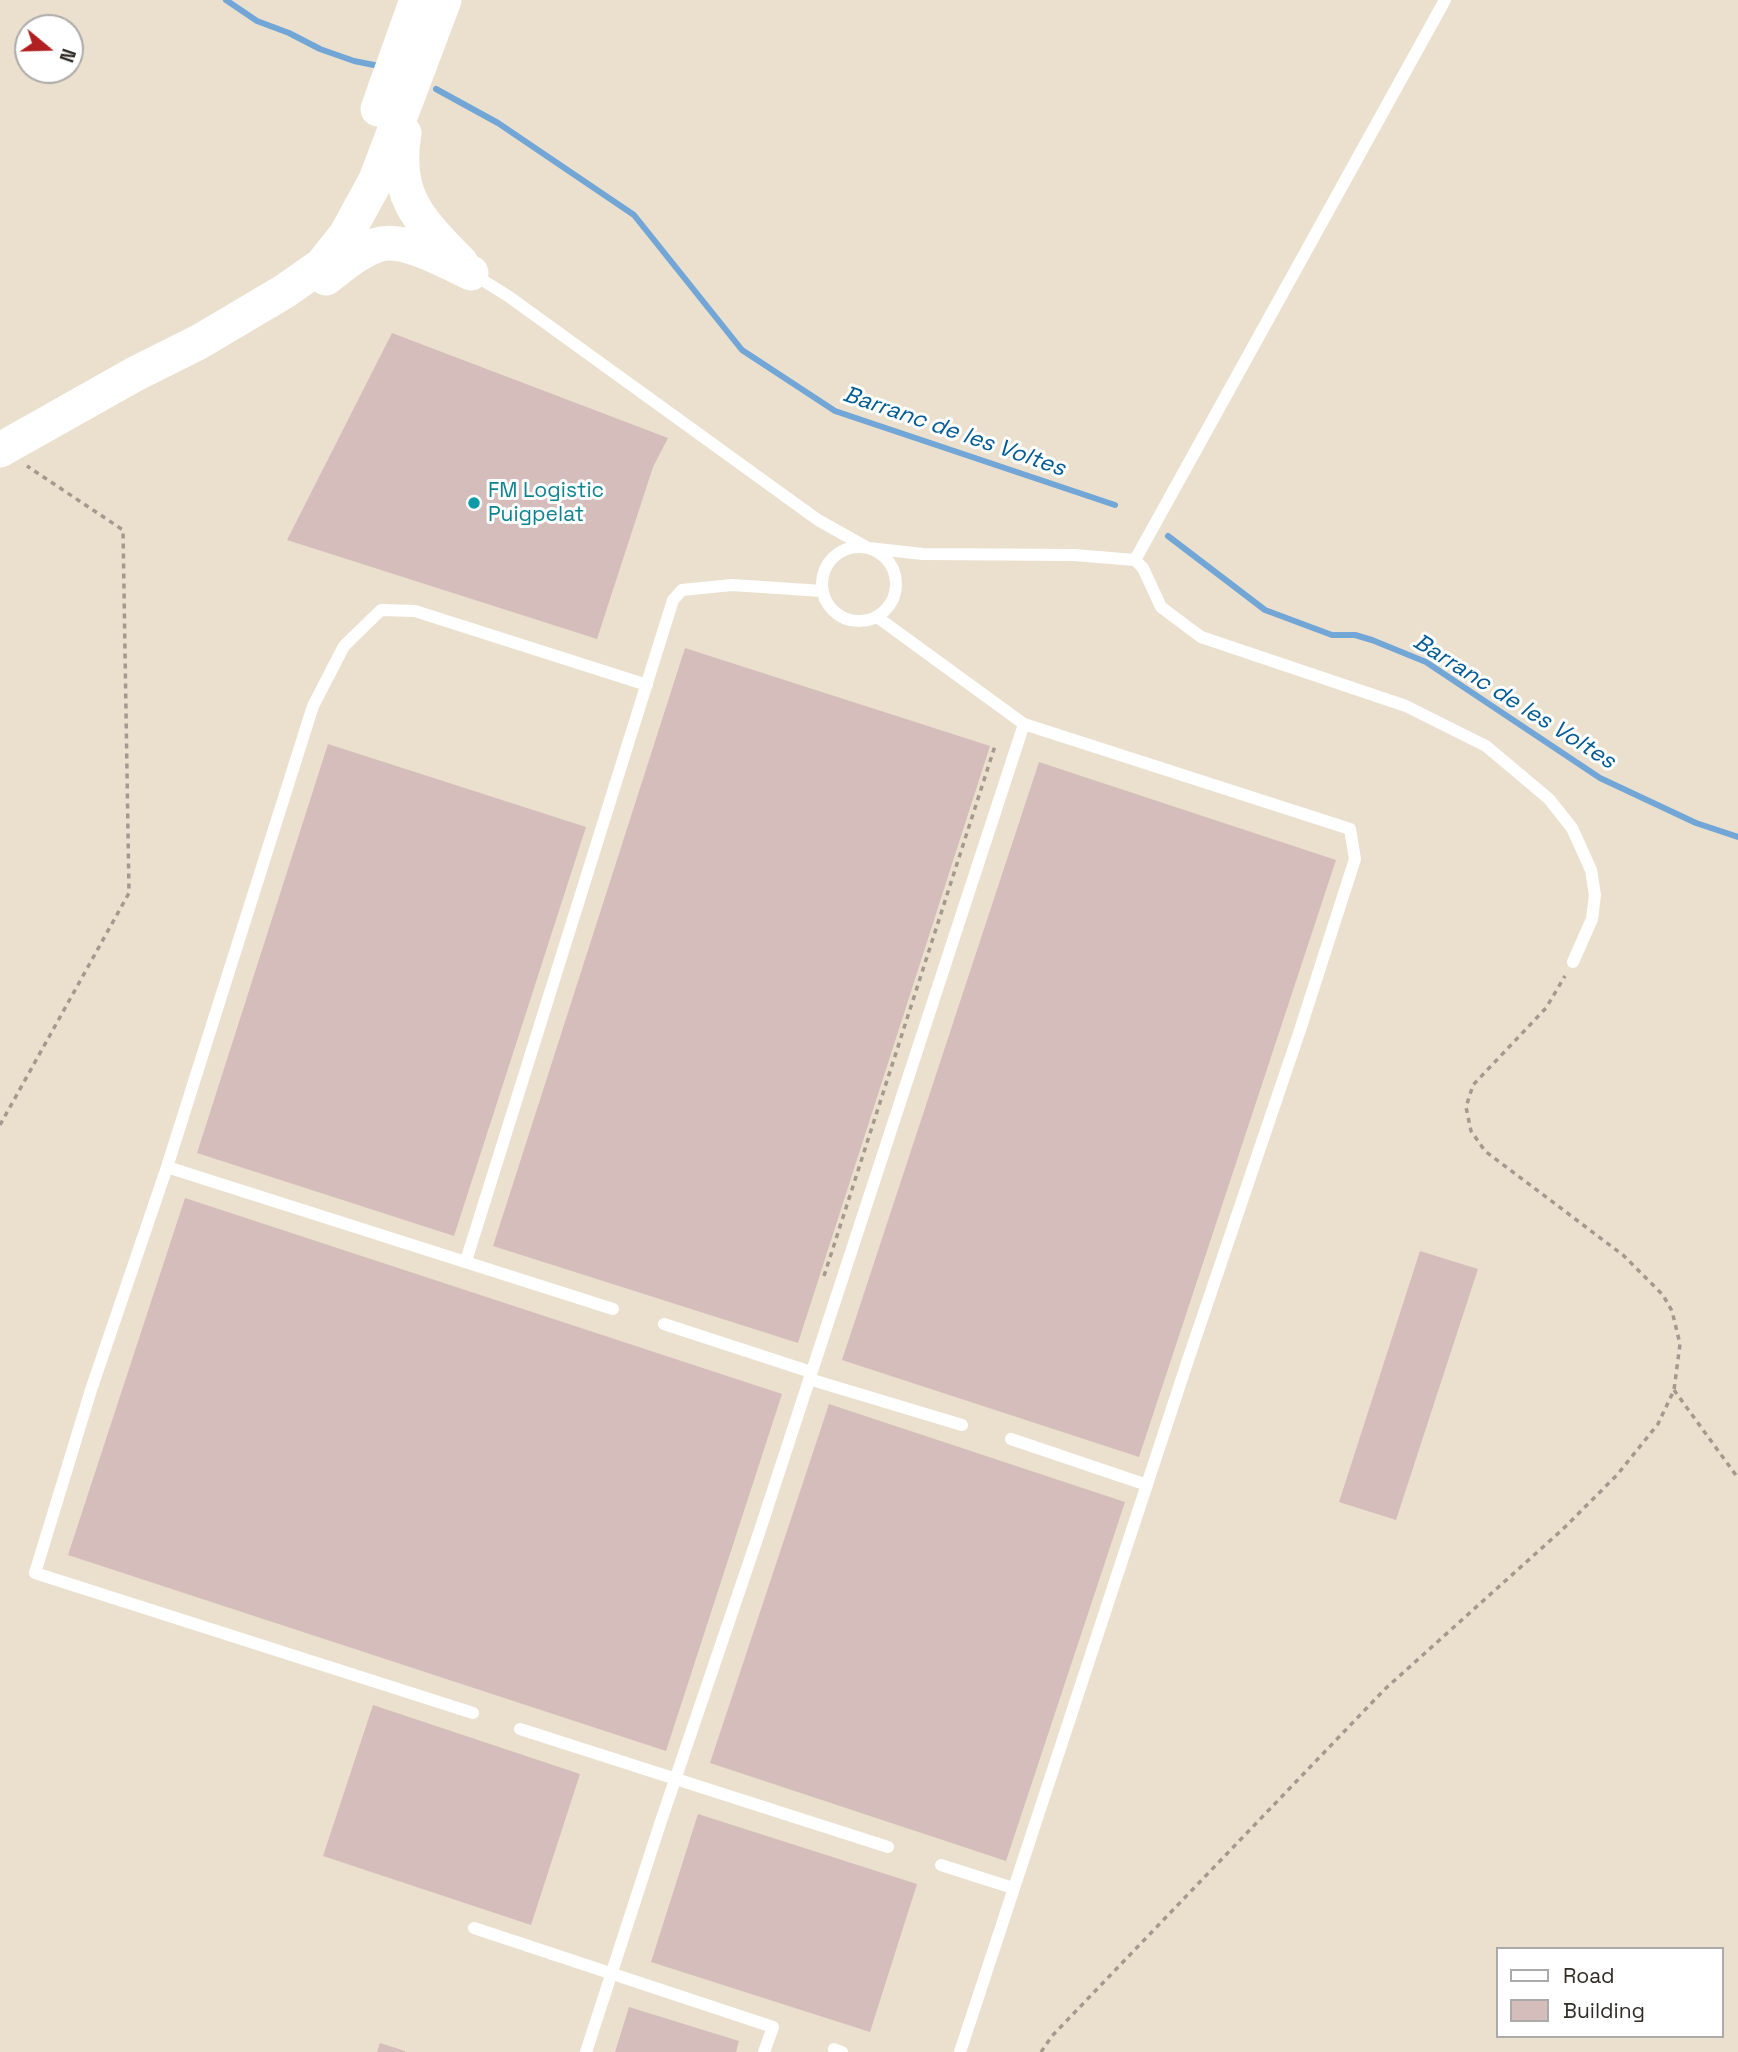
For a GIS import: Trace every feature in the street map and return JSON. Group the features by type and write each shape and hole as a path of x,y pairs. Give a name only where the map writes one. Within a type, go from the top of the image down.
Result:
{"street":[{"path":"135,374 212,316 309,249 335,215 352,181 417,0"},
{"path":"424,0 411,56 366,169 364,202 368,214 383,232 471,273"},
{"path":"1,450 135,374 216,332 285,291 322,265 346,235 376,180 444,0"},
{"path":"412,83 401,150 402,179 411,207 471,273"},
{"path":"283,268 318,256 354,206 380,201 411,207"},
{"path":"216,332 253,323 317,285 355,256 379,244 410,246"}],"lane":[{"path":"1135,560 1445,0"},
{"path":"471,273 508,296 818,520 868,548 879,552 888,560 895,570 897,583 896,594 890,606 877,617 857,622 845,620 834,613 826,603 822,578 826,566 834,557 844,550 856,547 868,548 923,554 1074,555 1135,560 1143,568 1161,607 1201,637 1406,706 1486,746 1549,799 1572,828 1591,870 1595,895 1592,919 1573,962"},
{"path":"466,1261 673,600 682,590 732,585 822,591"},
{"path":"473,1713 35,1573 91,1390 167,1167 313,706 344,646 381,610 415,611 647,685"},
{"path":"877,617 1024,724 1350,829 1355,859 960,2052"},
{"path":"586,2052 1024,724"},
{"path":"167,1167 613,1309"},
{"path":"664,1324 962,1426"},
{"path":"1011,1439 1147,1485"},
{"path":"520,1729 888,1847"},
{"path":"941,1865 1013,1888"},
{"path":"474,1928 773,2027 764,2052"}],"path":[{"path":"0,1125 129,892 123,530 1,450"},
{"path":"822,1281 995,746"},
{"path":"1041,2052 1052,2036 1385,1689 1563,1529 1617,1475 1658,1424 1674,1390 1680,1344 1672,1311 1663,1295 1623,1255 1485,1151 1471,1130 1466,1107 1473,1085 1546,1008 1573,962"},
{"path":"1674,1390 1738,1478"}],"building":[{"name":"FM Logistic Puigpelat","path":"392,333 668,438 653,467 597,639 287,540"},
{"path":"685,648 990,746 798,1343 493,1246"},
{"path":"328,744 586,827 454,1236 197,1153"},
{"path":"1039,762 1336,860 1139,1457 842,1360"},
{"path":"185,1198 782,1394 666,1751 68,1555"},
{"path":"1420,1251 1478,1269 1396,1520 1339,1502"},
{"path":"829,1404 1125,1502 1006,1861 710,1763"},
{"path":"373,1705 580,1774 531,1925 323,1856"},
{"path":"698,1814 917,1884 870,2032 651,1962"},
{"path":"629,2007 739,2041 736,2052 615,2052"},
{"path":"380,2043 405,2051 405,2052 377,2052"}],"waterway":[{"path":"226,0 257,21 320,49 354,61 379,66"},
{"name":"Barranc de les Voltes","path":"436,89 498,123 634,215 742,350 835,411 1115,505"},
{"name":"Barranc de les Voltes","path":"1168,536 1265,610 1332,635 1355,635 1372,640 1426,662 1600,778 1696,823 1738,837"}],"place":[{"name":"FM Logistic Puigpelat","path":"474,503"}]}
